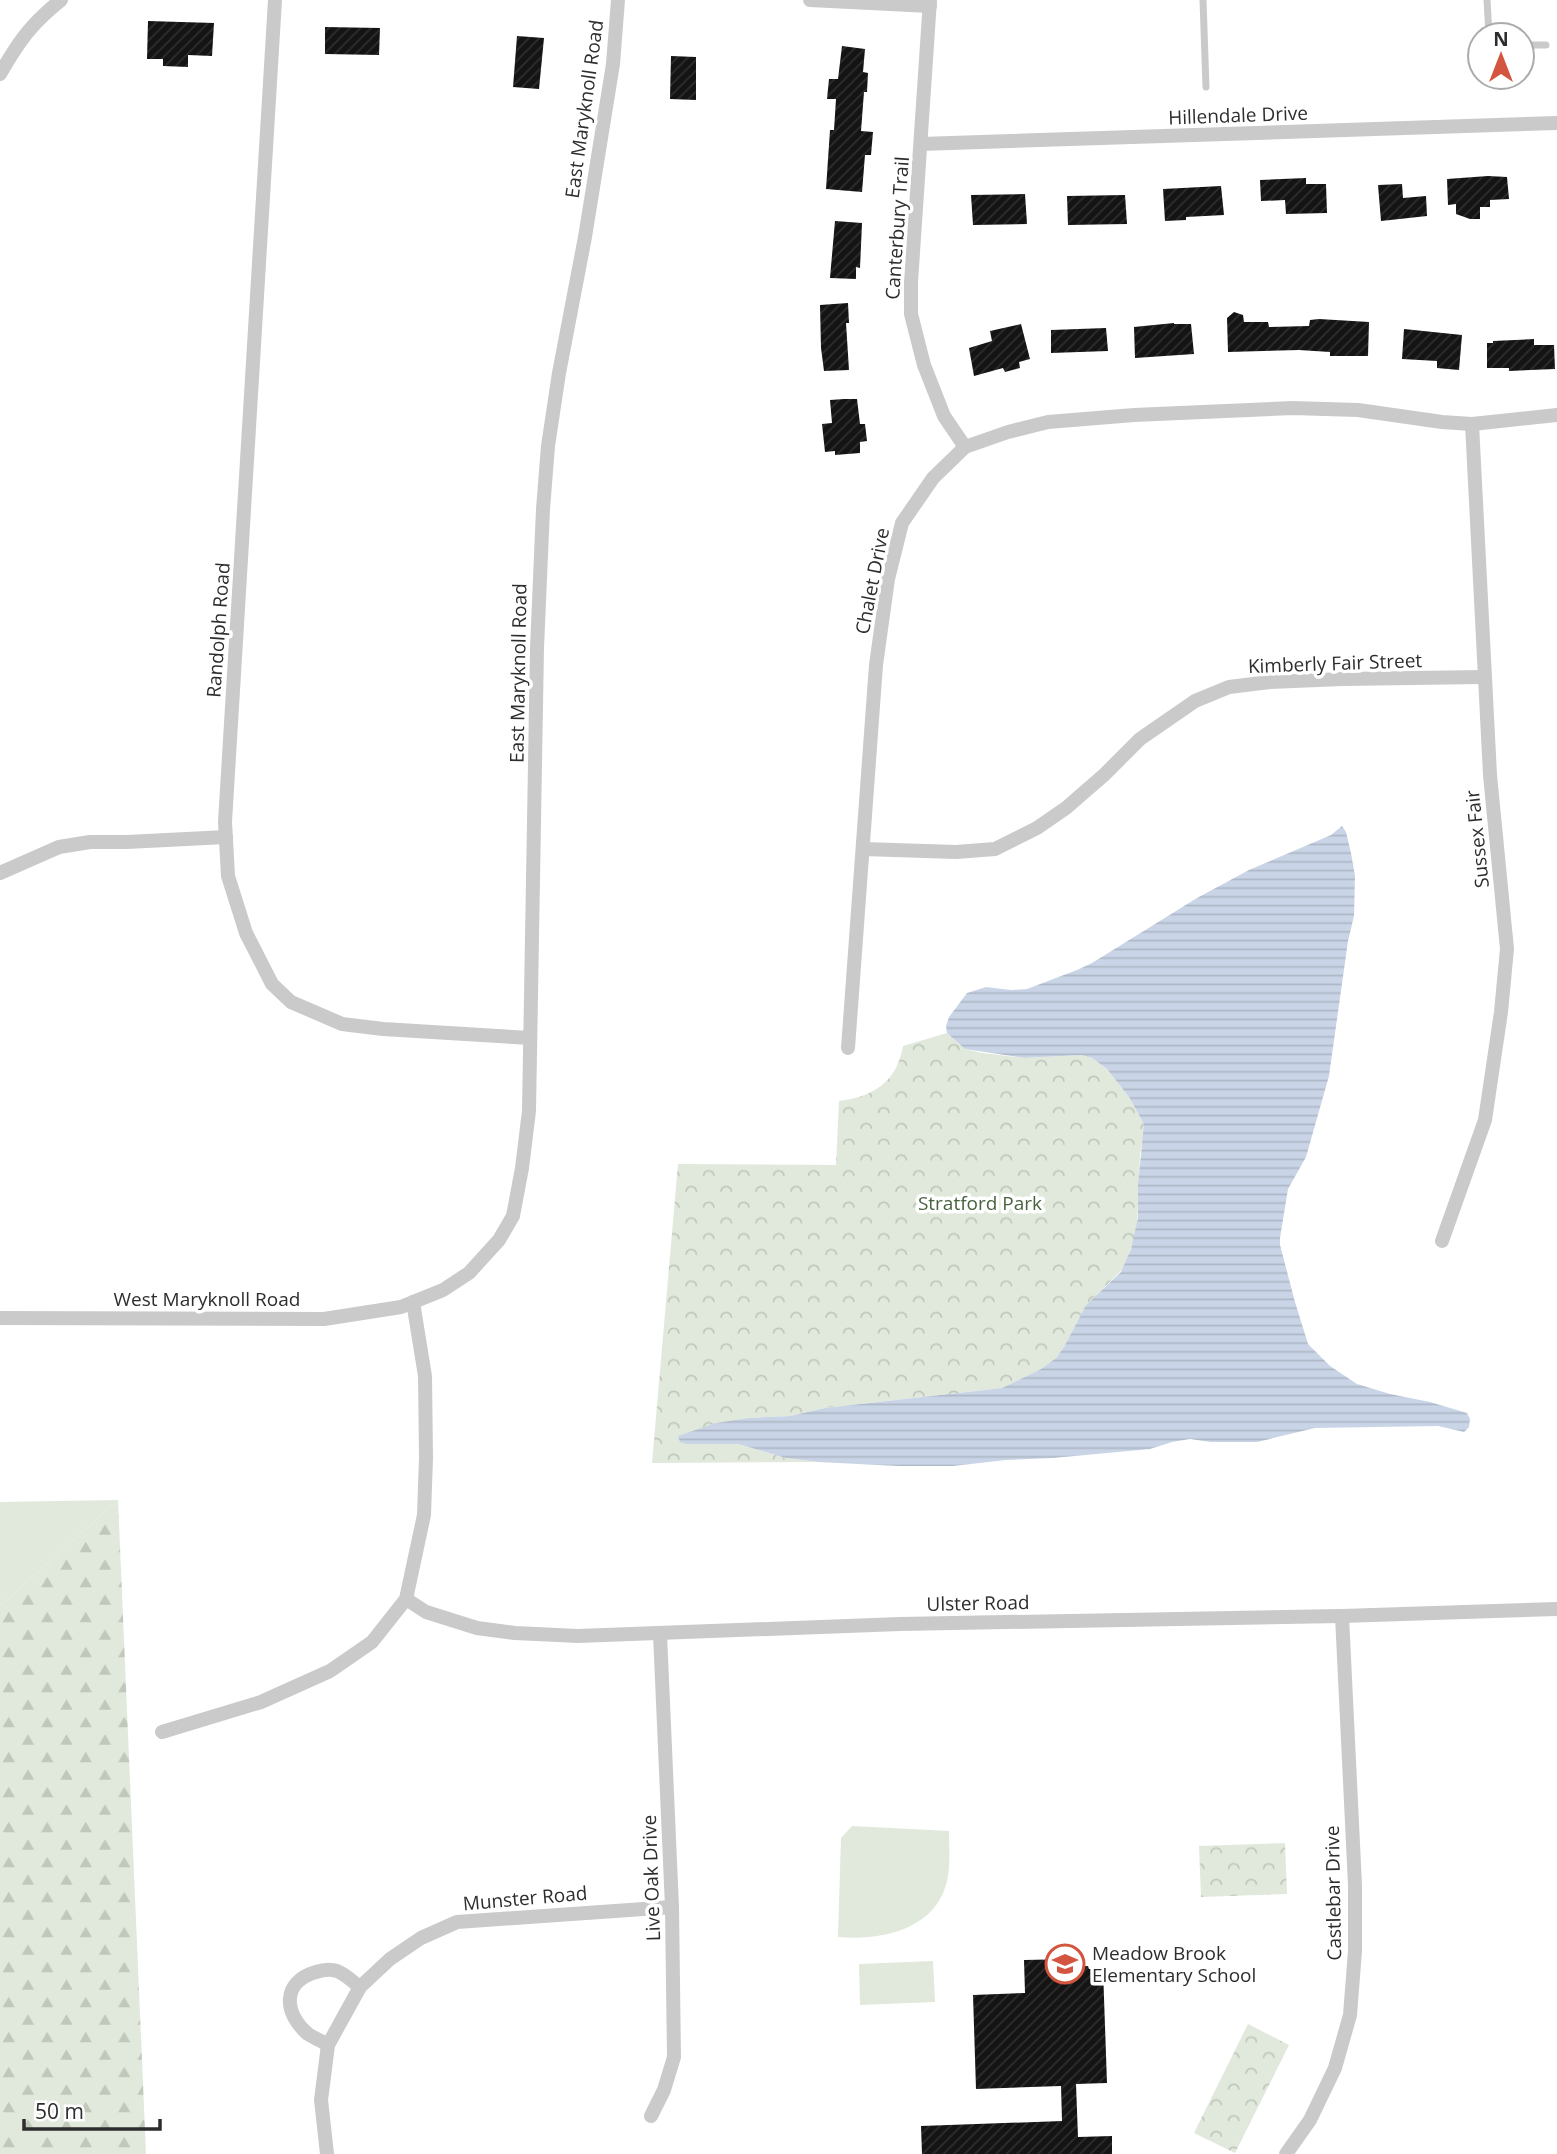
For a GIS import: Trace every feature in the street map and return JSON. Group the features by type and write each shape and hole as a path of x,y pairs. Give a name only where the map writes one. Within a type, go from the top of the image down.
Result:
{"street":[{"path":"0,74 19,41 37,20 61,0"},
{"name":"Randolph Road","path":"275,0 225,822 228,876 246,933 272,984 291,1002 342,1024 530,1038"},
{"name":"East Maryknoll Road","path":"413,1302 443,1290 469,1273 499,1240 513,1216 522,1168 529,1111 537,648 548,446 613,64 618,0"},
{"path":"810,0 930,3"},
{"name":"Canterbury Trail","path":"930,3 911,314 924,365 944,416 965,447"},
{"name":"Hillendale Drive","path":"921,144 1557,123"},
{"name":"Chalet Drive","path":"848,1048 876,665 888,579 902,523 933,478 965,447 1048,422 1244,410 1358,410 1472,424 1557,415"},
{"name":"Sussex Fair","path":"1442,1241 1485,1120 1507,949 1483,677 1472,424"},
{"name":"Kimberly Fair Street","path":"863,849 957,852 995,849 1037,828 1066,808 1151,731 1195,701 1229,687 1342,679 1483,677"},
{"path":"0,873 59,847 90,842 226,837"},
{"path":"162,1732 261,1702 330,1671 372,1642 405,1599 424,1516 426,1458 425,1376 413,1302"},
{"name":"West Maryknoll Road","path":"0,1318 324,1319 401,1307 413,1302"},
{"name":"Ulster Road","path":"405,1599 426,1612 477,1628 578,1636 900,1624 1557,1609"},
{"name":"Castlebar Drive","path":"1286,2154 1310,2120 1335,2068 1350,2015 1355,1951 1355,1885 1342,1616"},
{"name":"Live Oak Drive","path":"651,2116 664,2090 674,2057 673,1907 660,1634"},
{"name":"Munster Road","path":"327,2154 321,2100 328,2045 360,1987 390,1959 421,1938 457,1922 673,1907"},
{"path":"328,2045 308,2034 293,2016 289,1995 297,1981 322,1970 336,1970 360,1987"}],"lane":[{"path":"1203,0 1206,87"},
{"path":"1487,0 1488,21"},
{"path":"1536,45 1546,45"}],"green space":[{"name":"Stratford Park","path":"947,1033 965,1049 982,1053 1024,1058 1081,1055 1092,1058 1107,1069 1129,1097 1144,1124 1144,1132 1140,1155 1137,1230 1124,1268 1086,1305 1056,1358 1041,1369 1002,1388 825,1408 790,1416 749,1418 686,1444 738,1444 786,1458 817,1462 652,1463 678,1164 836,1165 839,1101 862,1096 882,1086 895,1069 903,1046"},
{"path":"118,1500 0,1606 0,1502"},
{"path":"118,1500 146,2154 0,2154 0,1606"},
{"path":"852,1826 949,1831 948,1878 930,1913 903,1929 887,1934 838,1937 841,1838"},
{"path":"1285,1843 1287,1894 1201,1897 1199,1846"},
{"path":"933,1961 935,2002 860,2005 859,1964"},
{"path":"1248,2024 1289,2045 1235,2153 1194,2133"}],"water":[{"path":"1342,826 1346,832 1355,876 1354,916 1329,1076 1306,1157 1288,1189 1280,1245 1308,1344 1330,1366 1357,1384 1467,1413 1470,1419 1469,1427 1464,1432 1438,1426 1315,1428 1257,1442 1190,1439 1150,1449 953,1466 818,1462 786,1458 738,1444 680,1442 678,1436 716,1423 1002,1388 1041,1369 1056,1358 1086,1305 1121,1272 1131,1249 1138,1218 1138,1185 1144,1124 1129,1097 1107,1069 1092,1058 1081,1055 1024,1058 965,1049 947,1033 949,1017 967,993 986,987 1027,989 1092,963 1197,898 1249,870 1331,835"}],"building":[{"path":"148,21 214,23 212,56 188,55 188,67 163,66 163,59 147,59"},
{"path":"325,27 380,28 379,55 325,54"},
{"path":"517,36 544,38 539,89 513,87"},
{"path":"842,46 865,49 863,72 868,73 861,131 873,132 871,155 865,155 862,192 826,189 830,130 834,130 836,99 827,99 829,79 838,79"},
{"path":"671,56 696,57 696,100 670,99"},
{"path":"1507,177 1509,199 1490,200 1490,207 1480,207 1480,219 1456,214 1456,204 1448,205 1447,179"},
{"path":"1306,178 1306,184 1326,184 1327,213 1286,214 1285,200 1261,201 1260,180"},
{"path":"1402,184 1403,198 1426,196 1427,216 1381,221 1378,185"},
{"path":"1221,186 1224,215 1165,221 1163,189"},
{"path":"1025,194 1027,224 973,225 971,195"},
{"path":"1125,195 1127,224 1068,225 1067,196"},
{"path":"835,221 862,223 860,268 856,267 856,279 830,278"},
{"path":"848,303 849,323 846,323 849,370 824,371 820,305"},
{"path":"1234,312 1243,315 1244,322 1268,322 1269,327 1309,326 1310,320 1319,319 1369,322 1368,356 1330,356 1330,352 1299,350 1228,352 1227,318"},
{"path":"1021,324 1030,359 1019,362 1020,368 1005,372 1003,368 974,376 969,348 992,341 990,331"},
{"path":"1191,324 1194,354 1135,358 1134,327"},
{"path":"1106,328 1108,351 1051,353 1051,330"},
{"path":"1404,329 1462,335 1459,370 1437,368 1437,361 1402,359"},
{"path":"1534,339 1534,345 1554,345 1555,369 1509,371 1509,368 1487,368 1487,343"},
{"path":"857,399 860,424 865,424 867,441 860,442 860,453 835,455 835,451 825,452 822,424 832,423 830,400"},
{"path":"1071,1959 1071,1967 1103,1969 1107,2083 1076,2084 1078,2137 1112,2136 1112,2154 922,2154 921,2126 1062,2121 1061,2086 976,2089 973,1995 1025,1993 1024,1960"}],"place":[{"name":"Meadow Brook Elementary School","path":"1065,1964"}]}
